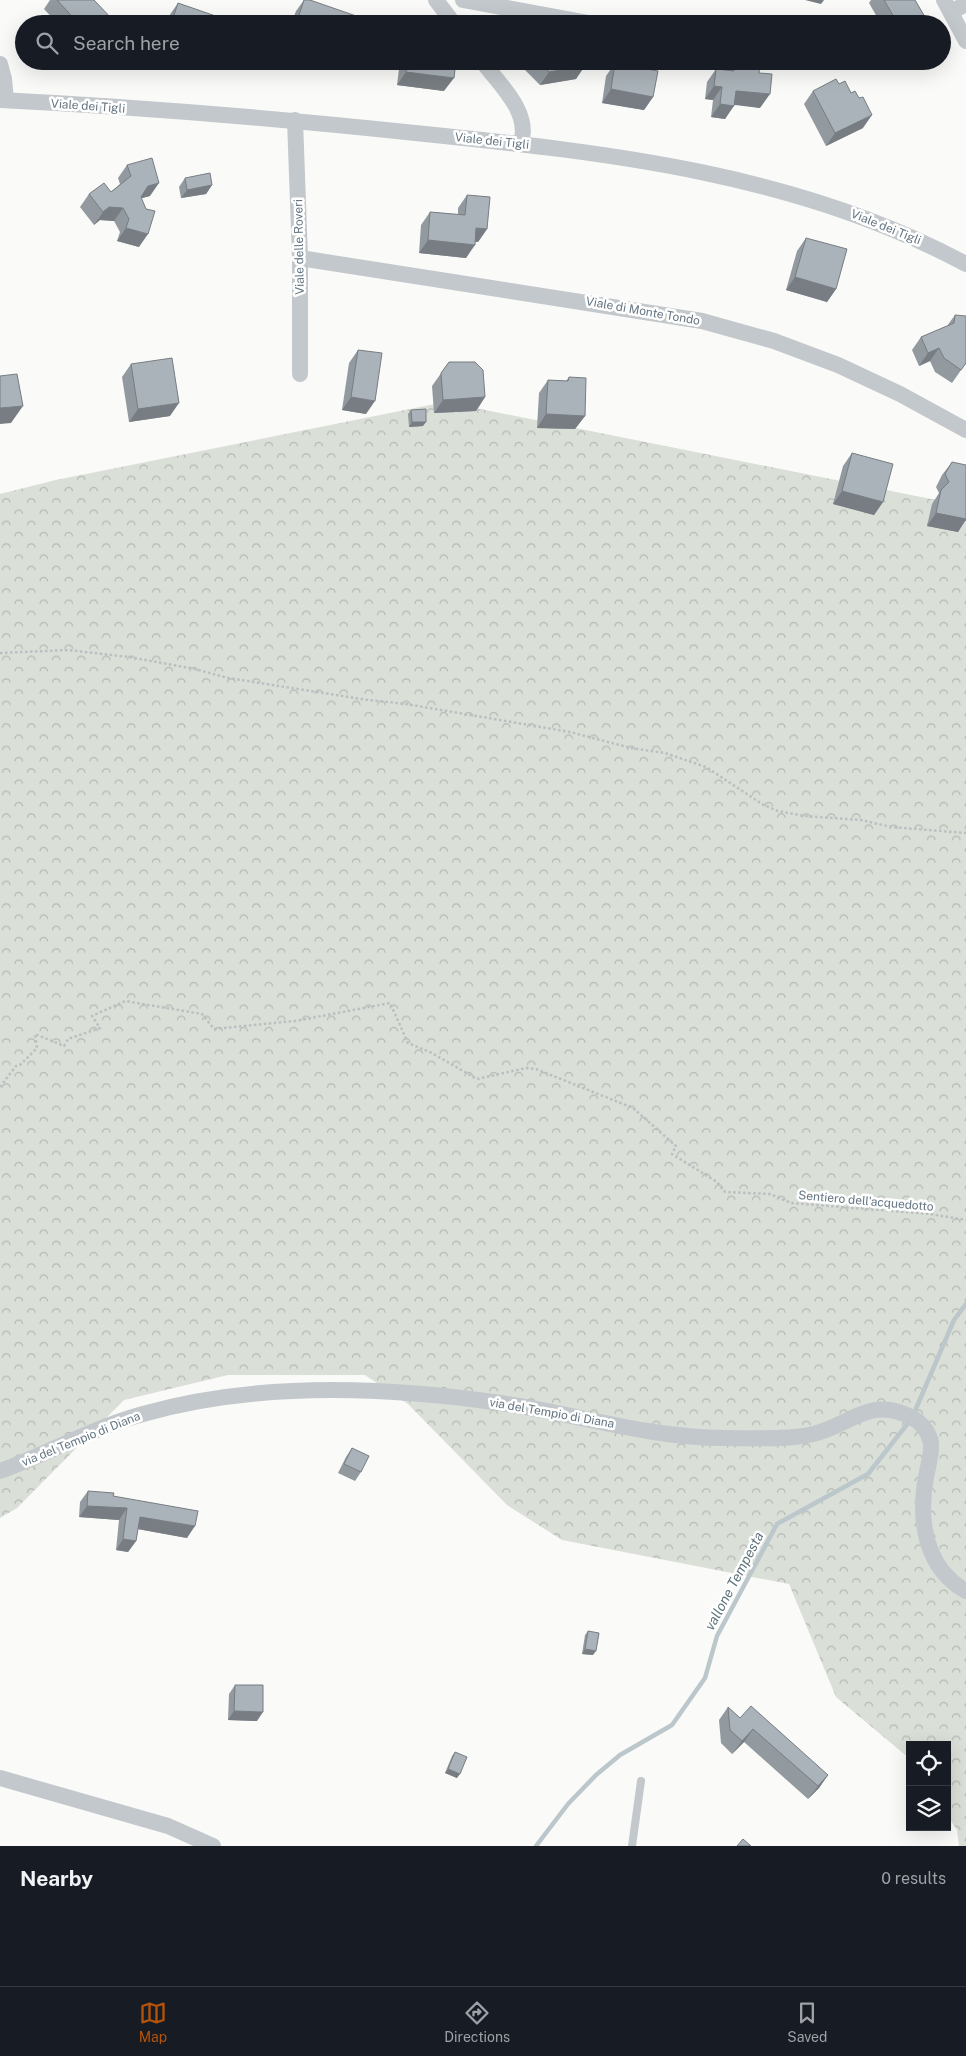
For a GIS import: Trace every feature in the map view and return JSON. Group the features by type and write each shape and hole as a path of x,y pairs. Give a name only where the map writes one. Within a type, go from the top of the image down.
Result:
{"street":[{"path":"436,0 447,15"},
{"path":"463,0 545,15"},
{"path":"966,4 948,6 966,41"},
{"path":"0,64 4,79 3,100"},
{"path":"489,70 518,110 524,126 521,144"},
{"name":"Viale dei Tigli","path":"3,100 295,120 521,144 645,160 733,178 824,203 862,216 929,244 966,264"},
{"name":"Viale delle Roveri","path":"295,120 300,258 300,374"},
{"name":"Viale di Monte Tondo","path":"300,258 702,321 774,341 838,365 900,394 966,430"},
{"name":"via del Tempio di Diana","path":"0,1471 142,1414 209,1400 266,1392 384,1392 440,1395 500,1403 663,1432 716,1438 809,1435 834,1427 862,1412 884,1409 912,1418 921,1424 929,1436 931,1446 923,1498 927,1543 938,1568 950,1581 966,1592"},
{"path":"0,1778 168,1826 213,1846"}],"lane":[{"path":"632,1846 641,1781"}],"path":[{"path":"0,653 68,650 130,657 195,669 228,678 368,700 406,704 570,732 631,748 664,753 706,767 762,804 778,811 804,816 861,820 891,827 966,833"},
{"name":"Sentiero dell'acquedotto","path":"0,1087 16,1066 20,1065 37,1048 34,1034 64,1046 68,1039 100,1028 92,1016 125,1001 202,1014 214,1029 295,1021 390,1003 408,1043 432,1053 476,1078 526,1068 536,1069 633,1108 676,1146 672,1154 717,1182 725,1192 770,1194 791,1203 930,1214 966,1220"}],"green space":[{"path":"445,402 966,506 966,1846 959,1846 957,1830 951,1821 951,1741 906,1741 906,1756 836,1697 789,1584 562,1540 507,1505 408,1404 365,1375 228,1375 124,1400 17,1508 0,1518 0,494 56,480"}],"building":[{"path":"57,0 94,0 108,15 71,15"},
{"path":"304,0 310,0 353,15 299,15"},
{"path":"884,0 915,0 924,15 893,15"},
{"path":"178,3 213,15 174,15"},
{"path":"406,70 455,70 454,78 406,72"},
{"path":"614,70 658,71 653,97 611,89"},
{"path":"716,70 759,70 759,73 772,74 770,94 736,91 734,106 720,104 722,87 714,86"},
{"path":"836,79 839,84 845,81 851,93 855,91 859,98 863,97 872,115 835,133 813,91"},
{"path":"152,158 159,183 148,186 141,197 146,209 155,211 148,234 126,228 129,219 123,208 109,207 103,212 89,194 104,183 111,192 131,176 127,165"},
{"path":"210,173 212,185 187,190 185,178"},
{"path":"467,195 490,197 487,229 476,228 475,245 428,240 430,212 465,215"},
{"path":"806,238 847,249 836,289 795,277"},
{"path":"955,315 966,316 966,363 961,370 944,358 939,348 928,353 921,337 954,323"},
{"path":"358,350 382,353 375,401 351,397"},
{"path":"172,358 179,403 138,409 131,364"},
{"path":"449,362 475,362 483,370 485,397 443,400 441,373"},
{"path":"17,374 23,406 0,408 0,376"},
{"path":"569,377 586,378 585,416 546,414 548,380 568,381"},
{"path":"426,409 426,422 412,422 411,410"},
{"path":"852,453 893,464 883,502 842,491"},
{"path":"952,462 966,465 966,519 936,513 941,490 949,482 945,474"},
{"path":"352,1448 369,1456 361,1472 344,1464"},
{"path":"88,1491 114,1493 113,1496 198,1511 195,1526 140,1517 136,1541 123,1539 127,1508 87,1506"},
{"path":"588,1631 599,1633 596,1651 585,1649"},
{"path":"235,1685 263,1685 263,1712 234,1711"},
{"path":"751,1706 828,1775 818,1786 753,1729 742,1741 730,1730 728,1707 740,1718"},
{"path":"455,1752 467,1757 460,1774 448,1769"},
{"path":"743,1839 751,1846 737,1846"}],"waterway":[{"name":"vallone Tempesta","path":"536,1846 568,1804 596,1775 620,1755 672,1725 705,1678 717,1636 777,1524 868,1474 912,1418 954,1320 966,1304"}]}
